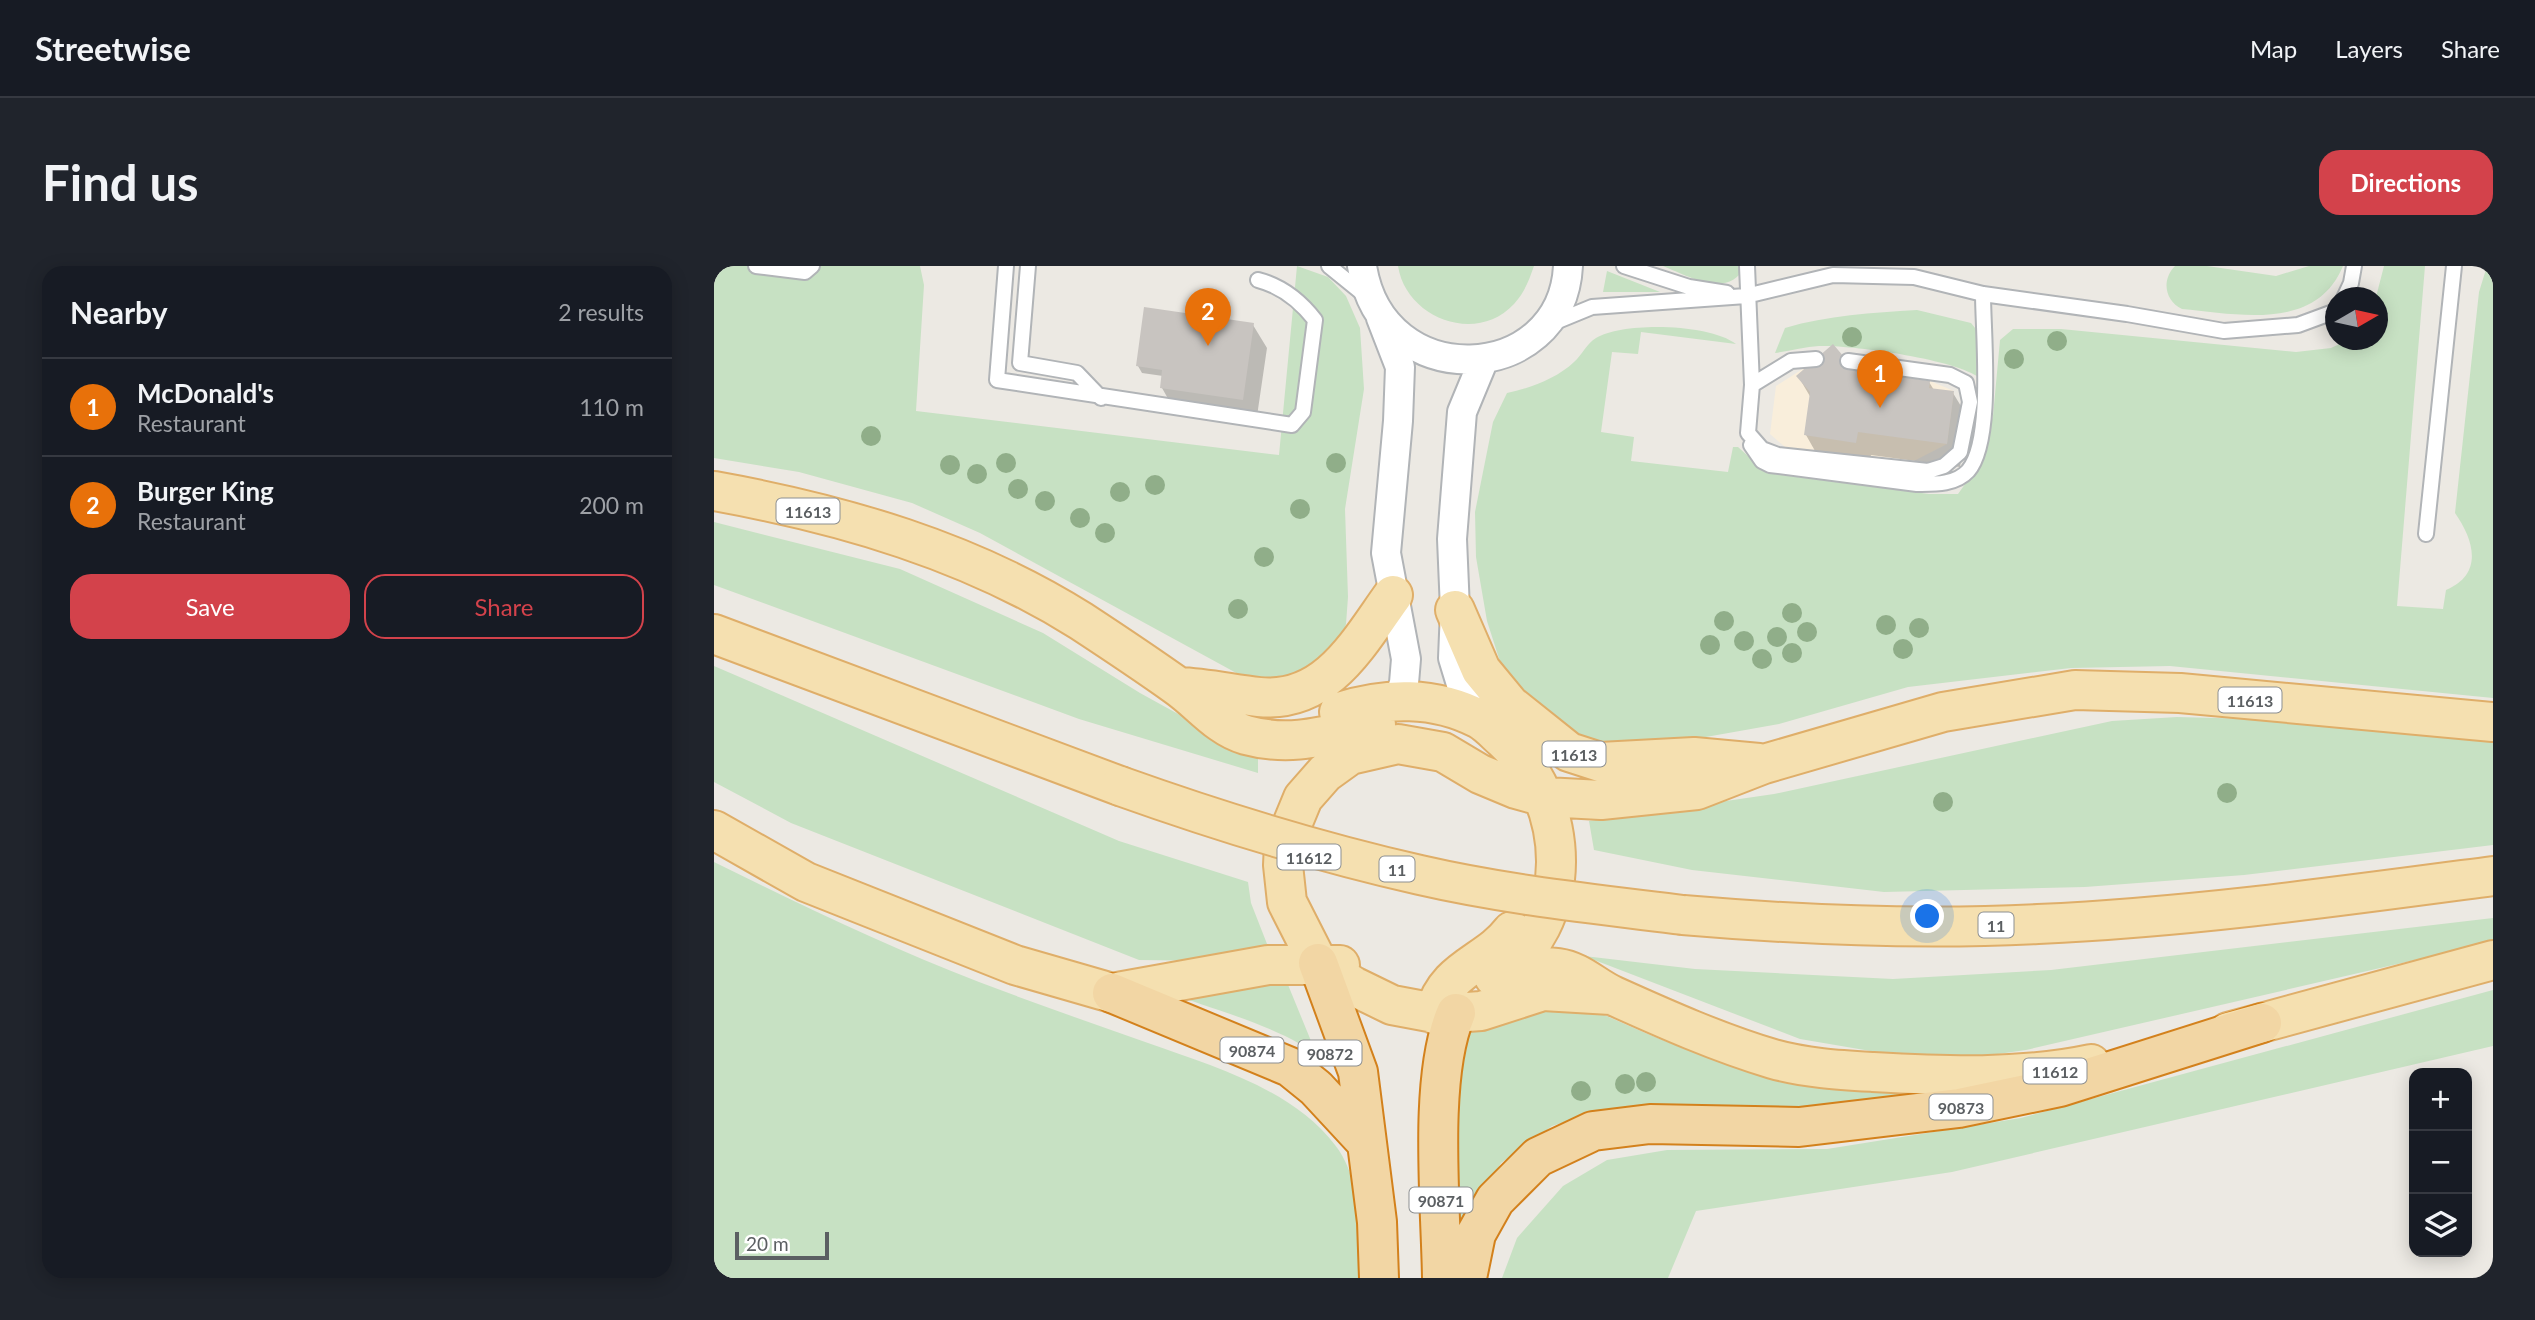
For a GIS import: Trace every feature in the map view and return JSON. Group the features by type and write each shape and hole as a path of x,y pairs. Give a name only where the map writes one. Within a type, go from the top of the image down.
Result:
{"highway":[{"name":"90872","path":"1305,963 1358,1072 1377,1222 1379,1278"},
{"name":"90874","path":"1112,993 1290,1067 1316,1088 1367,1143"},
{"name":"90871","path":"1442,1278 1440,1122 1446,1042 1445,1005"},
{"name":"90873","path":"1467,1278 1476,1234 1494,1200 1538,1157 1572,1138 1593,1131 1650,1124 1810,1126 1958,1108 2060,1087 2262,1023"}],"main road":[{"name":"11613","path":"714,491 778,502 876,530 972,563 1014,583 1080,621 1178,687 1225,725 1242,734 1300,742 1349,739"},
{"path":"1178,687 1219,688 1269,697 1290,696 1310,690 1345,661 1393,595"},
{"name":"11613","path":"1455,610 1481,670 1510,705 1569,752 1600,762 1694,757 1764,764"},
{"name":"11","path":"714,634 1120,786 1200,813 1420,875 1499,891 1682,915 1856,925 2036,925 2295,901 2493,876"},
{"name":"11613","path":"1178,687 1245,713 1279,719 1398,715"},
{"name":"11613","path":"1529,784 1601,800 1697,790 1764,764 1943,712 2075,690 2180,693 2493,722"},
{"name":"11612","path":"1398,715 1443,752 1529,784"},
{"name":"11612","path":"1383,976 1351,956 1330,932 1311,897 1307,872 1311,837 1319,816 1338,795 1381,763 1398,715"},
{"name":"11612","path":"1445,1005 1459,971 1507,938 1526,906 1535,866 1528,815 1529,784 1480,733 1445,729 1398,715 1349,739 1330,769 1303,798 1284,844 1287,902 1305,963 1370,996 1409,1010 1445,1005 1481,1011 1543,991 1611,995"},
{"path":"1445,1005 1469,994 1513,963 1532,942 1550,899 1556,852 1529,784"},
{"name":"11612","path":"714,830 806,882 1015,965 1112,993 1305,963 1359,969 1383,976 1445,1005"},
{"name":"11612","path":"1490,979 1525,969 1557,968 1576,972 1611,995 1776,1060 1843,1070 1983,1075 2060,1070 2137,1055 2493,960"}],"street":[{"path":"1362,266 1400,367 1386,553 1393,595 1385,627 1398,715"},
{"path":"1376,309 1399,337 1422,352 1454,360 1484,359 1516,348 1542,328 1558,304 1567,279 1568,266"},
{"path":"1480,733 1457,676 1452,643 1455,610 1452,539 1462,412 1484,359"},
{"path":"1393,595 1418,633 1422,673 1398,715"}],"lane":[{"path":"763,267 790,268 805,272 812,266"},
{"path":"1006,266 997,380 1101,398 1292,425 1304,412 1315,320 1305,307 1273,284 1258,280"},
{"path":"1028,266 1020,363 1077,373 1101,398"},
{"path":"1329,266 1376,309"},
{"path":"1624,266 1689,287 1746,296"},
{"path":"1746,266 1752,385 1748,433 1753,450 1762,461 1770,465 1917,484 1939,484 1956,479 1968,471 1975,458 1985,418 1983,294"},
{"path":"2349,287 2354,266"},
{"path":"2426,534 2455,266"},
{"path":"1542,328 1592,307 1746,296 1833,275 1914,277 1983,294 2224,331 2298,325 2325,315"},
{"path":"1752,385 1791,361 1816,359"},
{"path":"1748,433 1762,449 1778,455 1919,472 1944,466 1960,452 1970,402 1966,383 1950,375 1848,361"}],"shaded area":[{"path":"1809,365 1930,381 1954,391 1947,444 1910,463 1785,447 1770,434 1776,386"}],"green space":[{"path":"714,266 920,266 924,285 916,411 1279,455 1297,266 1328,277 1346,296 1360,328 1364,389 1345,509 1348,597 1346,624 1341,641 1306,675 1265,681 1240,675 980,533 912,503 799,472 714,458"},
{"path":"1398,266 1534,266 1524,290 1514,304 1498,316 1481,323 1463,324 1428,312 1414,300 1404,284"},
{"path":"1663,266 1745,266 1738,276 1719,284 1696,279"},
{"path":"2175,266 2207,266 2276,276 2309,266 2343,266 2331,287 2325,287 2325,292 2314,301 2295,310 2250,315 2182,309 2172,301 2167,290"},
{"path":"2384,266 2425,266 2397,606 2443,609 2446,590 2458,583 2471,566 2471,545 2455,513 2479,292 2487,266 2493,266 2493,698 2170,666 2071,668 1908,687 1779,724 1689,740 1625,746 1574,740 1505,677 1487,621 1476,557 1475,512 1493,422 1507,393 1551,378 1574,362 1596,338 1626,329 1667,327 1708,332 1736,344 1641,332 1638,354 1612,352 1601,432 1634,437 1631,461 1728,472 1733,447 1738,447 1767,473 1929,494 1958,494 1980,463 1993,416 2000,340 2013,329 2061,329 2296,352 2325,349 2388,350 2388,287 2379,287"},
{"path":"1607,271 1660,292 1603,292"},
{"path":"1917,310 1971,323 1984,339 1980,378 1967,371 1927,359 1855,348 1819,346 1775,353 1785,328 1834,317"},
{"path":"714,522 900,569 1043,633 1140,693 1258,758 1258,773 1079,719 714,585"},
{"path":"714,666 1119,841 1248,882 1251,903 1269,949 1218,961 1139,960 791,823 714,782"},
{"path":"2177,717 2256,719 2493,741 2493,845 2244,875 2085,887 1884,892 1692,870 1594,850 1589,821 1774,794 2112,721"},
{"path":"714,862 911,955 1021,998 1224,1070 1296,1108 1317,1125 1335,1145 1350,1174 1358,1209 1360,1278 714,1278"},
{"path":"2493,918 2493,942 2026,1050 1970,1058 1900,1056 1800,1039 1584,956 1695,969 1893,979 2051,970"},
{"path":"1284,975 1318,1058 1290,1038 1270,1029 1169,993"},
{"path":"2493,990 2493,1046 1952,1172 1696,1211 1668,1278 1502,1278 1517,1238 1563,1186 1607,1160 1667,1150 1827,1149 2021,1118"},
{"path":"1586,1007 1694,1052 1760,1074 1849,1089 1940,1094 1788,1109 1659,1106 1602,1110 1552,1126 1501,1163 1460,1232 1455,1068 1469,1027 1525,1009"}],"building":[{"path":"1144,307 1254,323 1243,400 1160,388 1162,370 1136,366"},
{"path":"1833,344 1855,370 1930,381 1929,388 1954,391 1947,444 1858,432 1856,443 1804,435 1810,392 1796,376"}],"place":[{"name":"Burger King","path":"1208,346"},
{"name":"McDonald's","path":"1880,408"}]}
